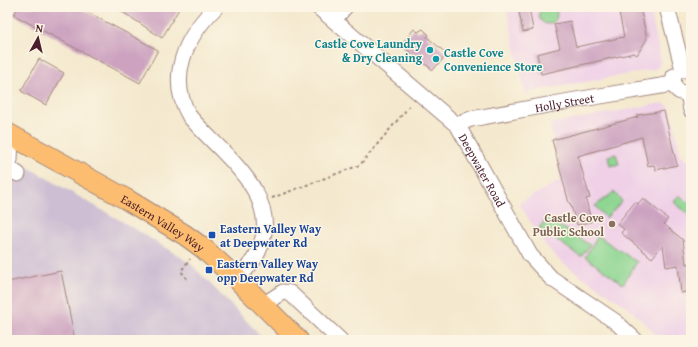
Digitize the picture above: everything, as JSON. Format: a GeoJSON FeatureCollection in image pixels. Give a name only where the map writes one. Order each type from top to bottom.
{"type":"FeatureCollection","features":[{"type":"Feature","properties":{"kind":"main road","name":"Eastern Valley Way"},"geometry":{"type":"LineString","coordinates":[[9,135],[165,222],[203,248],[237,279],[298,340]]}},
{"type":"Feature","properties":{"kind":"street"},"geometry":{"type":"LineString","coordinates":[[216,7],[205,18],[193,37],[184,56],[178,77],[184,108],[190,117],[238,168],[249,182],[259,199],[264,212],[265,227],[263,241],[258,254],[237,279]]}},
{"type":"Feature","properties":{"kind":"street","name":"Deepwater Road"},"geometry":{"type":"LineString","coordinates":[[318,7],[458,126],[530,254],[551,278],[616,322],[635,340]]}},
{"type":"Feature","properties":{"kind":"street"},"geometry":{"type":"LineString","coordinates":[[334,20],[345,7]]}},
{"type":"Feature","properties":{"kind":"street"},"geometry":{"type":"LineString","coordinates":[[667,7],[687,70],[676,73],[673,84],[677,91],[684,93],[690,92],[691,110]]}},
{"type":"Feature","properties":{"kind":"street","name":"Holly Street"},"geometry":{"type":"LineString","coordinates":[[458,126],[471,119],[673,84]]}},
{"type":"Feature","properties":{"kind":"street"},"geometry":{"type":"LineString","coordinates":[[9,135],[11,167]]}},
{"type":"Feature","properties":{"kind":"street"},"geometry":{"type":"LineString","coordinates":[[11,167],[34,148]]}},
{"type":"Feature","properties":{"kind":"street"},"geometry":{"type":"LineString","coordinates":[[263,305],[283,292],[290,293],[340,340]]}},
{"type":"Feature","properties":{"kind":"path"},"geometry":{"type":"LineString","coordinates":[[271,199],[360,165],[411,104]]}},
{"type":"Feature","properties":{"kind":"path"},"geometry":{"type":"LineString","coordinates":[[186,279],[181,271],[190,259]]}},
{"type":"Feature","properties":{"kind":"shaded area"},"geometry":{"type":"Polygon","coordinates":[[[506,7],[650,7],[661,60],[660,65],[656,69],[525,93],[506,7]]]}},
{"type":"Feature","properties":{"kind":"shaded area","name":"Castle Cove Public School"},"geometry":{"type":"Polygon","coordinates":[[[663,103],[669,106],[671,111],[681,155],[691,162],[691,340],[659,340],[648,326],[626,306],[561,262],[545,245],[519,203],[561,180],[550,124],[663,103]]]}},
{"type":"Feature","properties":{"kind":"shaded area"},"geometry":{"type":"Polygon","coordinates":[[[7,155],[140,232],[190,263],[265,340],[7,340],[7,155]]]}},
{"type":"Feature","properties":{"kind":"green space"},"geometry":{"type":"Polygon","coordinates":[[[548,6],[554,9],[557,15],[554,21],[548,24],[542,21],[539,15],[542,9],[548,6]]]}},
{"type":"Feature","properties":{"kind":"green space"},"geometry":{"type":"Polygon","coordinates":[[[616,154],[619,164],[610,166],[608,156],[616,154]]]}},
{"type":"Feature","properties":{"kind":"green space"},"geometry":{"type":"Polygon","coordinates":[[[614,192],[622,201],[606,218],[595,206],[614,192]]]}},
{"type":"Feature","properties":{"kind":"green space"},"geometry":{"type":"Polygon","coordinates":[[[679,195],[691,205],[691,211],[688,214],[674,202],[679,195]]]}},
{"type":"Feature","properties":{"kind":"green space"},"geometry":{"type":"Polygon","coordinates":[[[547,218],[590,245],[581,257],[539,228],[547,218]]]}},
{"type":"Feature","properties":{"kind":"green space"},"geometry":{"type":"Polygon","coordinates":[[[598,236],[637,262],[623,284],[585,257],[598,236]]]}},
{"type":"Feature","properties":{"kind":"building"},"geometry":{"type":"Polygon","coordinates":[[[18,7],[78,7],[158,50],[140,83],[14,15],[18,7]]]}},
{"type":"Feature","properties":{"kind":"building"},"geometry":{"type":"Polygon","coordinates":[[[115,7],[180,7],[162,38],[115,7]]]}},
{"type":"Feature","properties":{"kind":"building"},"geometry":{"type":"Polygon","coordinates":[[[518,7],[529,7],[533,30],[523,32],[518,7]]]}},
{"type":"Feature","properties":{"kind":"building"},"geometry":{"type":"Polygon","coordinates":[[[618,7],[640,7],[647,39],[637,55],[634,53],[541,74],[537,54],[560,48],[554,24],[570,21],[576,47],[624,37],[618,7]]]}},
{"type":"Feature","properties":{"kind":"building"},"geometry":{"type":"Polygon","coordinates":[[[414,29],[418,32],[423,29],[429,35],[427,37],[447,54],[433,70],[401,45],[414,29]]]}},
{"type":"Feature","properties":{"kind":"building"},"geometry":{"type":"Polygon","coordinates":[[[39,59],[64,73],[46,105],[21,91],[39,59]]]}},
{"type":"Feature","properties":{"kind":"building"},"geometry":{"type":"Polygon","coordinates":[[[664,111],[677,165],[656,170],[654,165],[648,166],[642,137],[578,156],[590,198],[586,199],[591,222],[577,225],[569,203],[552,140],[638,117],[637,115],[664,111]]]}},
{"type":"Feature","properties":{"kind":"building"},"geometry":{"type":"Polygon","coordinates":[[[643,198],[668,219],[664,224],[683,240],[686,264],[691,263],[691,291],[681,293],[678,265],[666,267],[663,245],[652,258],[621,233],[624,229],[617,224],[635,202],[638,204],[643,198]]]}},
{"type":"Feature","properties":{"kind":"building"},"geometry":{"type":"Polygon","coordinates":[[[61,271],[75,340],[11,340],[7,320],[7,282],[61,271]]]}},
{"type":"Feature","properties":{"kind":"place","name":"Castle Cove Laundry & Dry Cleaning"},"geometry":{"type":"Point","coordinates":[430,50]}},
{"type":"Feature","properties":{"kind":"place","name":"Castle Cove Convenience Store"},"geometry":{"type":"Point","coordinates":[436,59]}},
{"type":"Feature","properties":{"kind":"place","name":"Castle Cove Public School"},"geometry":{"type":"Point","coordinates":[612,224]}},
{"type":"Feature","properties":{"kind":"place","name":"Eastern Valley Way at Deepwater Rd"},"geometry":{"type":"Point","coordinates":[212,235]}},
{"type":"Feature","properties":{"kind":"place","name":"Eastern Valley Way opp Deepwater Rd"},"geometry":{"type":"Point","coordinates":[209,270]}}]}
